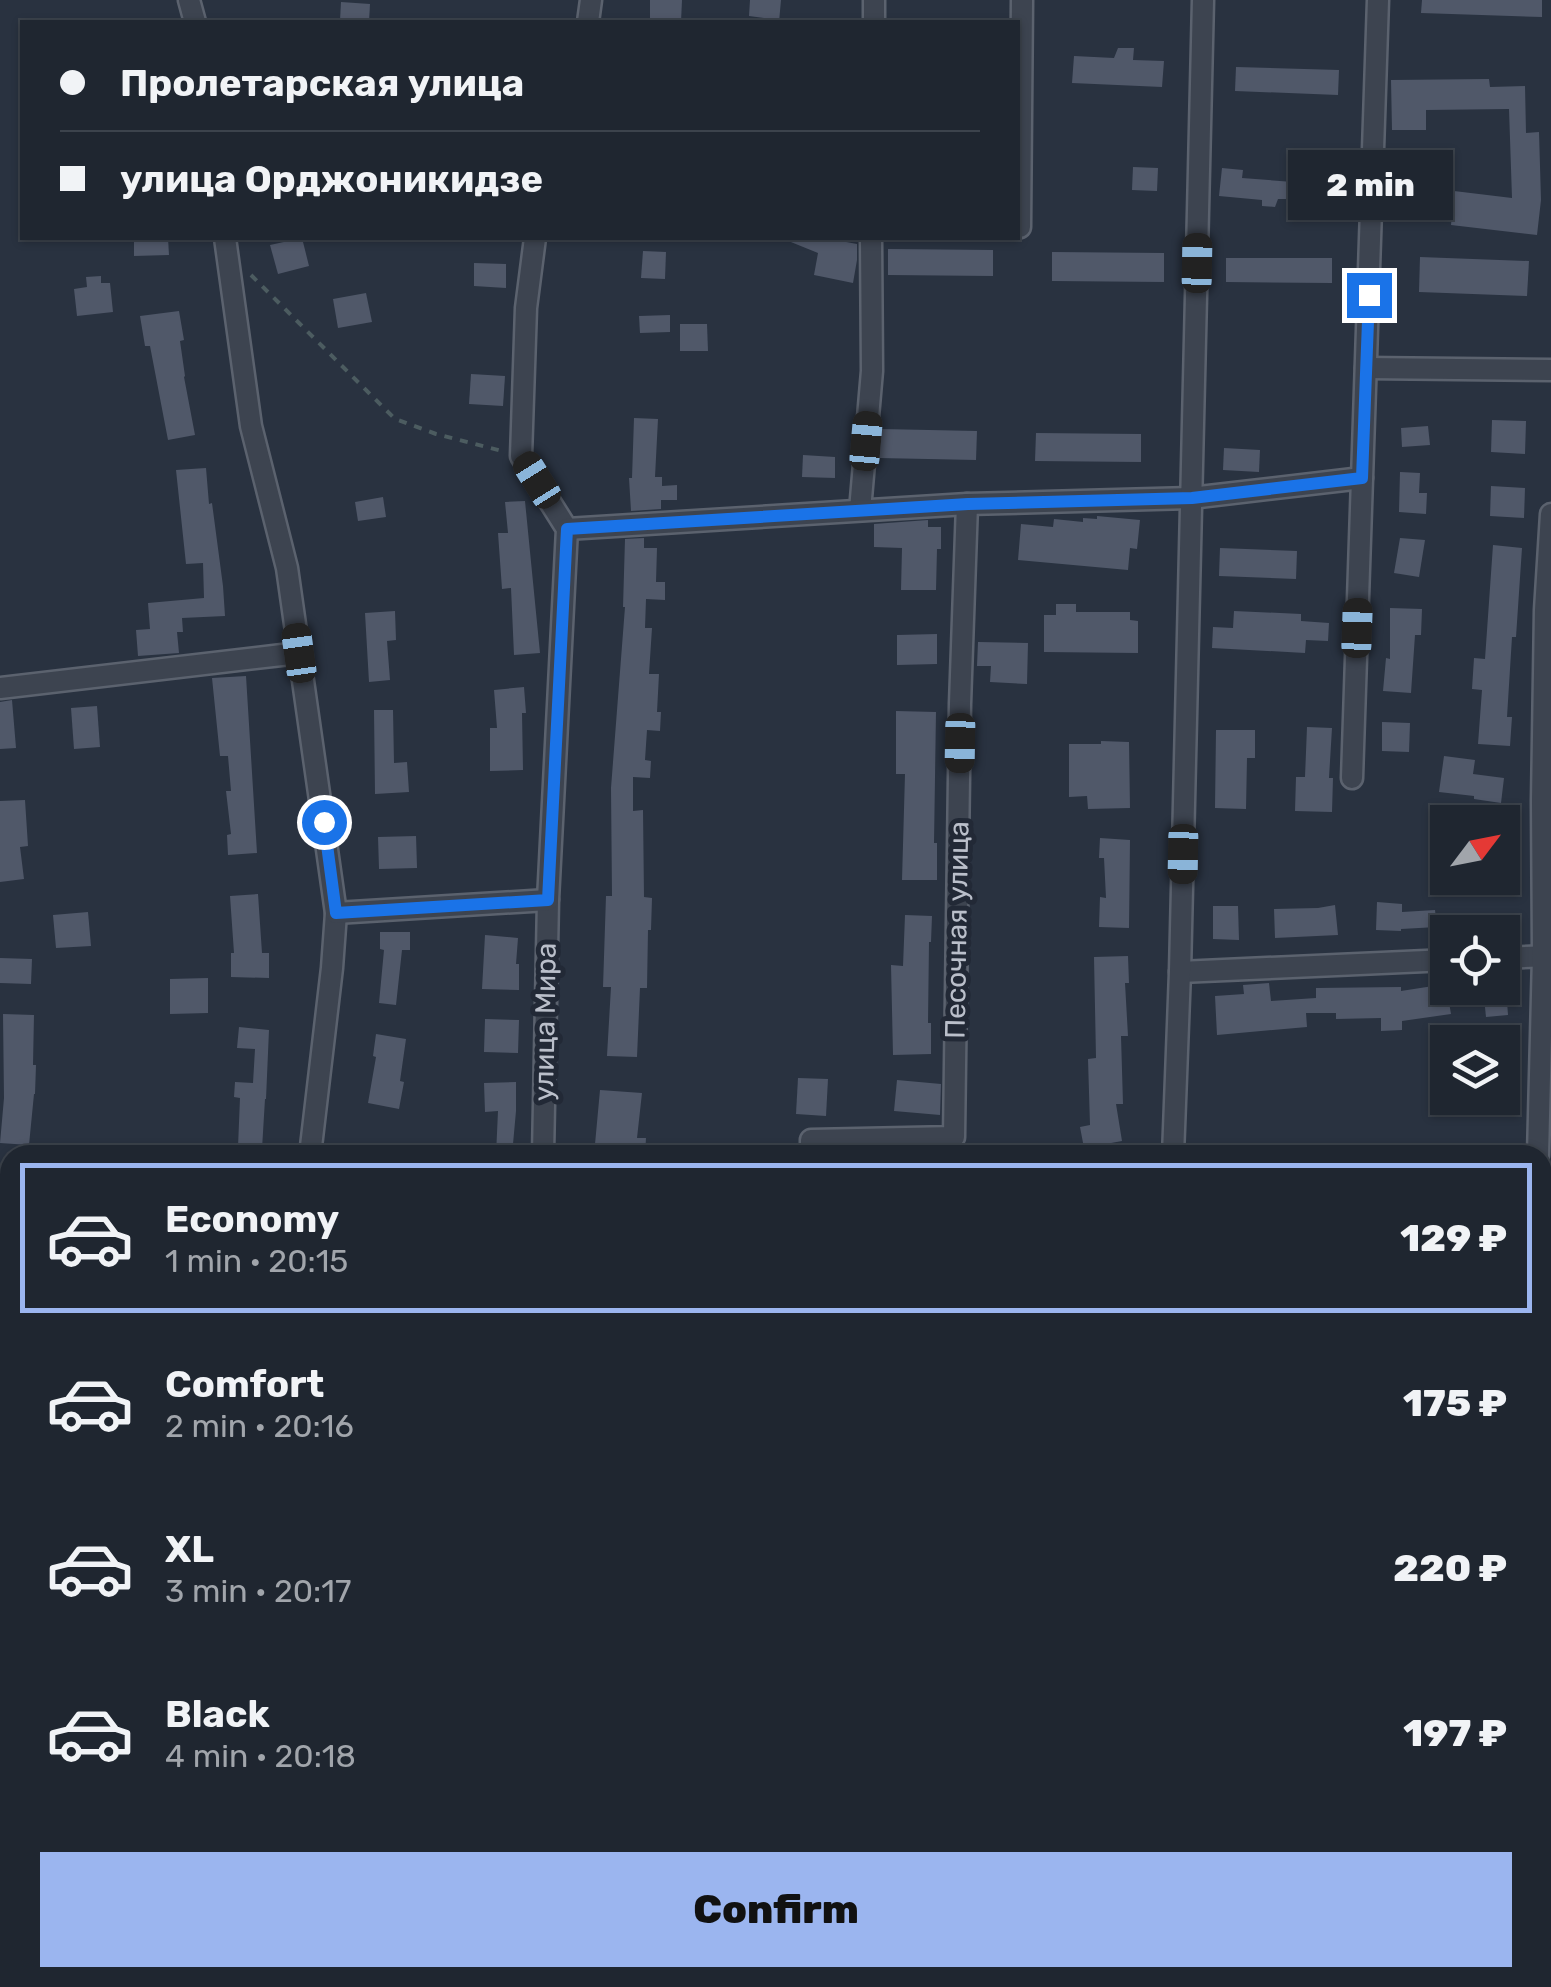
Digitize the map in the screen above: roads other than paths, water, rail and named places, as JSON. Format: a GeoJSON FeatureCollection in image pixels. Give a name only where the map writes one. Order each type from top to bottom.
{"type":"FeatureCollection","features":[{"type":"Feature","properties":{"kind":"street"},"geometry":{"type":"LineString","coordinates":[[1020,227],[1022,0]]}},
{"type":"Feature","properties":{"kind":"street"},"geometry":{"type":"LineString","coordinates":[[1173,1145],[1203,0]]}},
{"type":"Feature","properties":{"kind":"street"},"geometry":{"type":"LineString","coordinates":[[1352,778],[1378,0]]}},
{"type":"Feature","properties":{"kind":"street"},"geometry":{"type":"LineString","coordinates":[[535,240],[526,308],[521,456],[567,529],[968,504],[1192,498],[1362,478]]}},
{"type":"Feature","properties":{"kind":"street"},"geometry":{"type":"LineString","coordinates":[[860,510],[872,372],[871,240]]}},
{"type":"Feature","properties":{"kind":"street"},"geometry":{"type":"LineString","coordinates":[[226,245],[251,426],[287,568],[336,913],[311,1145]]}},
{"type":"Feature","properties":{"kind":"street"},"geometry":{"type":"LineString","coordinates":[[1366,368],[1551,370]]}},
{"type":"Feature","properties":{"kind":"street","name":"Песочная улица"},"geometry":{"type":"LineString","coordinates":[[811,1145],[811,1140],[954,1137],[960,704],[968,504]]}},
{"type":"Feature","properties":{"kind":"street"},"geometry":{"type":"LineString","coordinates":[[1538,1145],[1547,956],[1542,782],[1551,514]]}},
{"type":"Feature","properties":{"kind":"street","name":"улица Мира"},"geometry":{"type":"LineString","coordinates":[[542,1145],[548,900],[567,529]]}},
{"type":"Feature","properties":{"kind":"street"},"geometry":{"type":"LineString","coordinates":[[0,688],[299,653]]}},
{"type":"Feature","properties":{"kind":"street"},"geometry":{"type":"LineString","coordinates":[[336,913],[548,900]]}},
{"type":"Feature","properties":{"kind":"street"},"geometry":{"type":"LineString","coordinates":[[1520,957],[1547,956]]}},
{"type":"Feature","properties":{"kind":"street"},"geometry":{"type":"LineString","coordinates":[[1180,972],[1430,961]]}}]}
